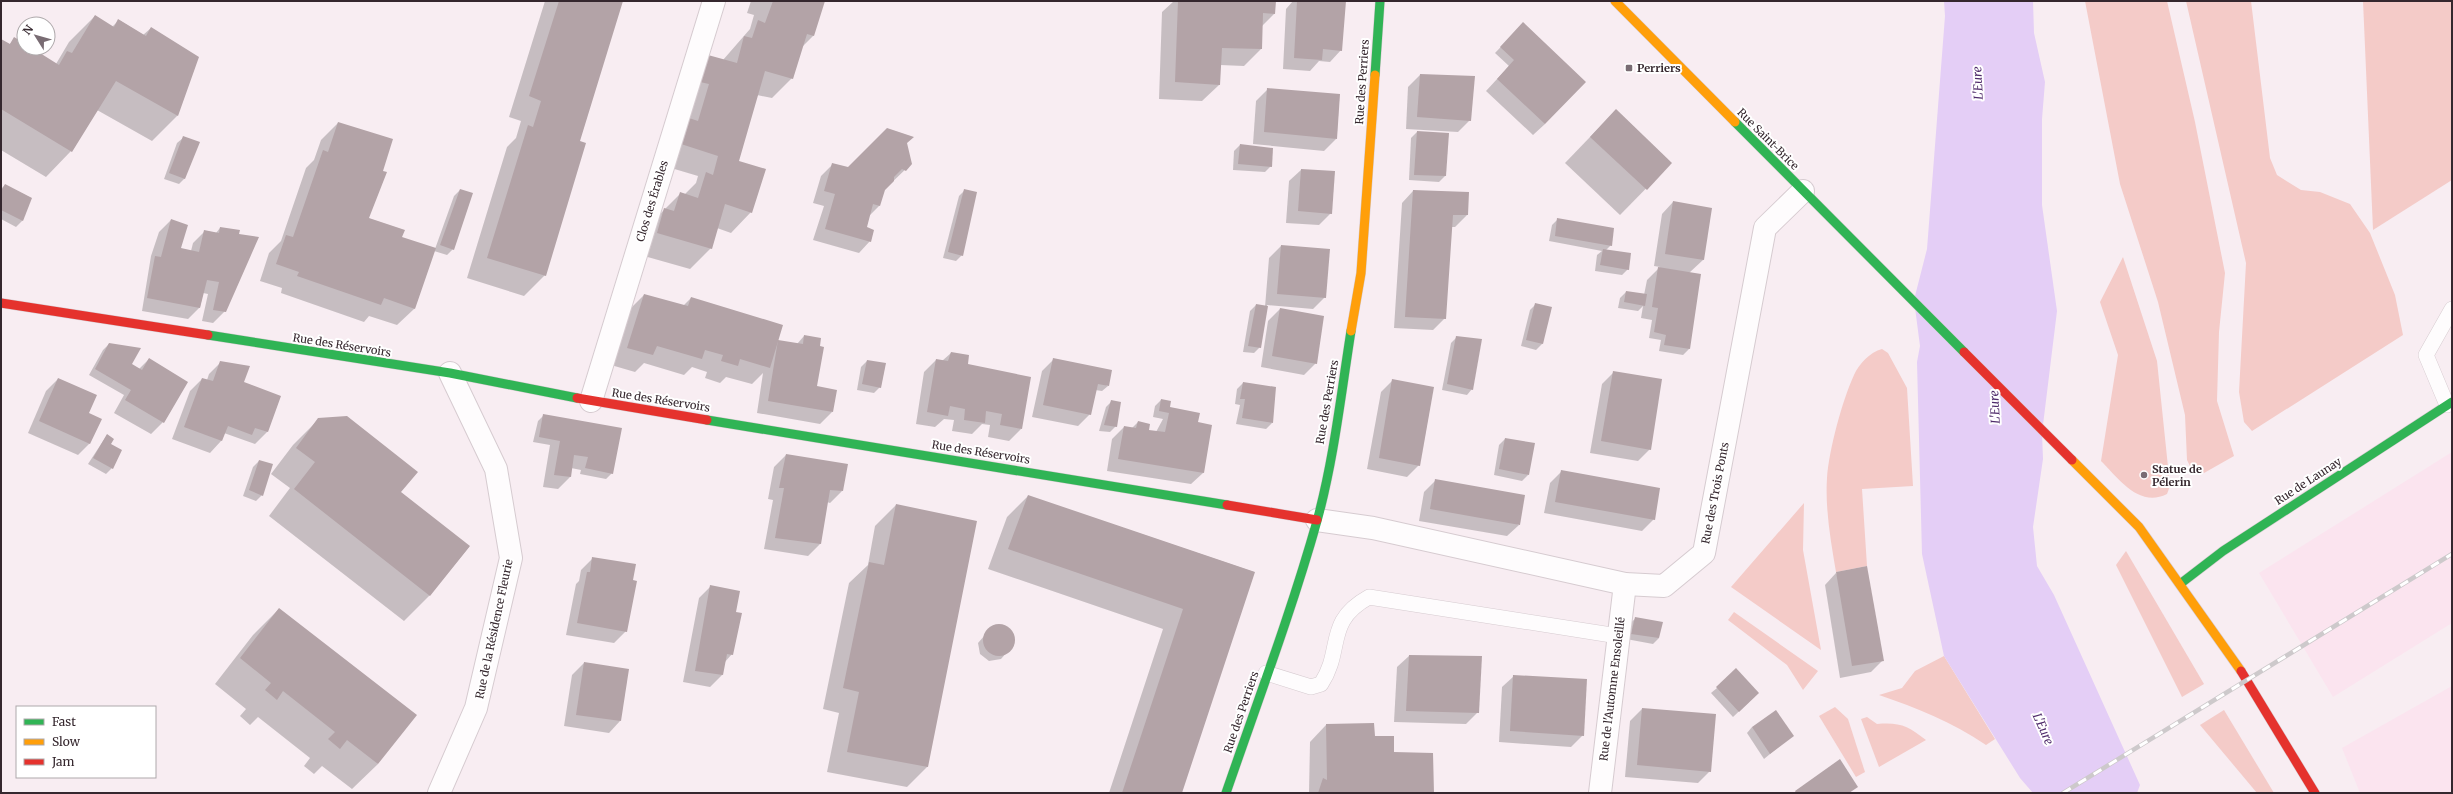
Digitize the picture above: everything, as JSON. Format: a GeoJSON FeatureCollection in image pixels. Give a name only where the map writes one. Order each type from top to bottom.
{"type":"FeatureCollection","features":[{"type":"Feature","properties":{"kind":"street","name":"Clos des Érables"},"geometry":{"type":"LineString","coordinates":[[591,401],[714,1]]}},
{"type":"Feature","properties":{"kind":"street","name":"Rue des Perriers"},"geometry":{"type":"LineString","coordinates":[[1226,793],[1318,520],[1327,475],[1361,273],[1380,1]]}},
{"type":"Feature","properties":{"kind":"street","name":"Rue Saint-Brice"},"geometry":{"type":"LineString","coordinates":[[1615,1],[2139,527],[2253,688],[2315,793]]}},
{"type":"Feature","properties":{"kind":"street","name":"Rue des Trois Ponts"},"geometry":{"type":"LineString","coordinates":[[1318,520],[1373,528],[1625,584],[1664,586],[1704,553],[1765,228],[1803,191]]}},
{"type":"Feature","properties":{"kind":"street","name":"Rue des Réservoirs"},"geometry":{"type":"LineString","coordinates":[[1,304],[450,374],[591,401],[1318,520]]}},
{"type":"Feature","properties":{"kind":"street","name":"Rue de la Résidence Fleurie"},"geometry":{"type":"LineString","coordinates":[[439,793],[476,708],[511,558],[496,469],[450,374]]}},
{"type":"Feature","properties":{"kind":"street","name":"Rue de Launay"},"geometry":{"type":"LineString","coordinates":[[2180,584],[2223,551],[2449,403]]}},
{"type":"Feature","properties":{"kind":"street","name":"Rue de l'Automne Ensoleillé"},"geometry":{"type":"LineString","coordinates":[[1600,793],[1625,584]]}},
{"type":"Feature","properties":{"kind":"lane"},"geometry":{"type":"LineString","coordinates":[[2449,403],[2426,355],[2452,309]]}},
{"type":"Feature","properties":{"kind":"lane"},"geometry":{"type":"LineString","coordinates":[[1266,673],[1312,687],[1321,684],[1326,676],[1342,620],[1354,605],[1369,597],[1618,636]]}},
{"type":"Feature","properties":{"kind":"shaded area"},"geometry":{"type":"Polygon","coordinates":[[[2085,1],[2167,1],[2195,122],[2225,273],[2219,332],[2217,401],[2234,456],[2204,473],[2192,470],[2187,460],[2185,415],[2158,302],[2120,184],[2085,1]]]}},
{"type":"Feature","properties":{"kind":"shaded area"},"geometry":{"type":"Polygon","coordinates":[[[2186,1],[2251,1],[2270,158],[2277,175],[2301,190],[2320,192],[2350,204],[2370,233],[2395,295],[2403,335],[2252,431],[2244,422],[2239,392],[2246,263],[2186,1]]]}},
{"type":"Feature","properties":{"kind":"shaded area"},"geometry":{"type":"Polygon","coordinates":[[[2363,1],[2452,1],[2452,180],[2373,230],[2363,1]]]}},
{"type":"Feature","properties":{"kind":"shaded area"},"geometry":{"type":"Polygon","coordinates":[[[2123,257],[2157,361],[2170,486],[2167,494],[2157,497],[2147,497],[2130,490],[2101,461],[2118,355],[2100,302],[2123,257]]]}},
{"type":"Feature","properties":{"kind":"shaded area"},"geometry":{"type":"Polygon","coordinates":[[[1882,349],[1888,353],[1907,388],[1913,486],[1862,489],[1867,566],[1836,572],[1827,502],[1827,478],[1830,454],[1841,412],[1854,375],[1865,359],[1882,349]]]}},
{"type":"Feature","properties":{"kind":"shaded area"},"geometry":{"type":"Polygon","coordinates":[[[2452,452],[2452,623],[2333,697],[2259,573],[2452,452]]]}},
{"type":"Feature","properties":{"kind":"shaded area"},"geometry":{"type":"Polygon","coordinates":[[[1804,503],[1803,550],[1821,650],[1731,587],[1804,503]]]}},
{"type":"Feature","properties":{"kind":"shaded area"},"geometry":{"type":"Polygon","coordinates":[[[2126,551],[2204,684],[2182,697],[2116,565],[2126,551]]]}},
{"type":"Feature","properties":{"kind":"shaded area"},"geometry":{"type":"Polygon","coordinates":[[[1734,612],[1818,671],[1803,690],[1787,665],[1728,620],[1734,612]]]}},
{"type":"Feature","properties":{"kind":"shaded area"},"geometry":{"type":"Polygon","coordinates":[[[1944,656],[1995,739],[1986,745],[1960,729],[1934,716],[1879,695],[1902,688],[1915,671],[1944,656]]]}},
{"type":"Feature","properties":{"kind":"shaded area"},"geometry":{"type":"Polygon","coordinates":[[[2452,686],[2452,793],[2360,793],[2342,748],[2452,686]]]}},
{"type":"Feature","properties":{"kind":"shaded area"},"geometry":{"type":"Polygon","coordinates":[[[1835,707],[1848,719],[1865,772],[1856,777],[1819,716],[1835,707]]]}},
{"type":"Feature","properties":{"kind":"shaded area"},"geometry":{"type":"Polygon","coordinates":[[[2224,710],[2274,793],[2257,793],[2200,725],[2224,710]]]}},
{"type":"Feature","properties":{"kind":"shaded area"},"geometry":{"type":"Polygon","coordinates":[[[1867,717],[1877,724],[1898,724],[1909,728],[1926,740],[1879,767],[1861,719],[1867,717]]]}},
{"type":"Feature","properties":{"kind":"water","name":"L'Eure"},"geometry":{"type":"Polygon","coordinates":[[[1944,1],[2033,1],[2034,33],[2045,82],[2042,119],[2042,205],[2057,311],[2042,433],[2043,459],[2033,527],[2037,566],[2054,595],[2140,785],[2137,793],[2033,793],[2020,778],[1944,656],[1922,554],[1917,362],[1920,346],[1914,300],[1927,249],[1945,16],[1944,1]]]}},
{"type":"Feature","properties":{"kind":"building"},"geometry":{"type":"Polygon","coordinates":[[[559,1],[623,1],[580,141],[586,143],[546,276],[487,258],[528,125],[533,127],[541,101],[529,96],[559,1]]]}},
{"type":"Feature","properties":{"kind":"building"},"geometry":{"type":"Polygon","coordinates":[[[773,1],[825,1],[814,36],[807,34],[793,79],[765,71],[739,161],[766,169],[752,213],[725,204],[712,249],[657,233],[664,208],[674,211],[680,192],[698,198],[706,172],[713,175],[718,156],[681,144],[689,118],[698,121],[709,84],[700,82],[708,55],[737,63],[744,36],[752,38],[758,20],[765,23],[773,1]]]}},
{"type":"Feature","properties":{"kind":"building"},"geometry":{"type":"Polygon","coordinates":[[[1178,1],[1276,1],[1275,14],[1263,13],[1262,49],[1222,48],[1220,85],[1175,82],[1178,1]]]}},
{"type":"Feature","properties":{"kind":"building"},"geometry":{"type":"Polygon","coordinates":[[[1297,1],[1346,1],[1342,51],[1323,49],[1322,60],[1294,58],[1297,1]]]}},
{"type":"Feature","properties":{"kind":"building"},"geometry":{"type":"Polygon","coordinates":[[[95,15],[114,27],[118,19],[146,36],[151,27],[199,57],[178,116],[116,81],[72,152],[1,109],[1,39],[10,44],[14,37],[16,38],[16,56],[45,56],[59,65],[67,51],[72,53],[95,15]]]}},
{"type":"Feature","properties":{"kind":"building"},"geometry":{"type":"Polygon","coordinates":[[[1523,22],[1586,82],[1545,124],[1497,79],[1514,60],[1500,47],[1523,22]]]}},
{"type":"Feature","properties":{"kind":"building"},"geometry":{"type":"Polygon","coordinates":[[[1420,74],[1475,76],[1471,121],[1417,117],[1420,74]]]}},
{"type":"Feature","properties":{"kind":"building"},"geometry":{"type":"Polygon","coordinates":[[[1267,88],[1340,94],[1337,139],[1264,132],[1267,88]]]}},
{"type":"Feature","properties":{"kind":"building"},"geometry":{"type":"Polygon","coordinates":[[[1616,109],[1672,163],[1647,190],[1590,137],[1616,109]]]}},
{"type":"Feature","properties":{"kind":"building"},"geometry":{"type":"Polygon","coordinates":[[[338,122],[393,139],[383,171],[387,172],[369,218],[405,230],[402,237],[436,248],[415,309],[384,298],[381,305],[297,276],[299,272],[276,264],[286,235],[293,237],[323,150],[328,152],[338,122]]]}},
{"type":"Feature","properties":{"kind":"building"},"geometry":{"type":"Polygon","coordinates":[[[887,128],[914,137],[907,143],[912,164],[906,171],[902,169],[894,177],[894,181],[885,190],[880,206],[873,204],[867,227],[874,230],[871,242],[825,229],[835,194],[824,191],[832,163],[848,167],[887,128]]]}},
{"type":"Feature","properties":{"kind":"building"},"geometry":{"type":"Polygon","coordinates":[[[1417,131],[1449,133],[1446,176],[1414,175],[1417,131]]]}},
{"type":"Feature","properties":{"kind":"building"},"geometry":{"type":"Polygon","coordinates":[[[183,136],[200,142],[185,179],[169,173],[183,136]]]}},
{"type":"Feature","properties":{"kind":"building"},"geometry":{"type":"Polygon","coordinates":[[[1240,144],[1273,148],[1272,167],[1238,164],[1240,144]]]}},
{"type":"Feature","properties":{"kind":"building"},"geometry":{"type":"Polygon","coordinates":[[[1301,169],[1335,171],[1332,214],[1298,211],[1301,169]]]}},
{"type":"Feature","properties":{"kind":"building"},"geometry":{"type":"Polygon","coordinates":[[[5,184],[32,198],[23,221],[1,210],[1,191],[5,184]]]}},
{"type":"Feature","properties":{"kind":"building"},"geometry":{"type":"Polygon","coordinates":[[[460,189],[473,193],[454,250],[440,245],[460,189]]]}},
{"type":"Feature","properties":{"kind":"building"},"geometry":{"type":"Polygon","coordinates":[[[964,189],[977,192],[963,256],[948,252],[964,189]]]}},
{"type":"Feature","properties":{"kind":"building"},"geometry":{"type":"Polygon","coordinates":[[[1413,190],[1469,192],[1468,215],[1453,215],[1446,319],[1405,317],[1413,190]]]}},
{"type":"Feature","properties":{"kind":"building"},"geometry":{"type":"Polygon","coordinates":[[[1673,201],[1712,208],[1704,260],[1665,254],[1673,201]]]}},
{"type":"Feature","properties":{"kind":"building"},"geometry":{"type":"Polygon","coordinates":[[[1557,218],[1614,228],[1612,246],[1555,236],[1557,218]]]}},
{"type":"Feature","properties":{"kind":"building"},"geometry":{"type":"Polygon","coordinates":[[[171,219],[188,225],[181,248],[199,252],[204,230],[219,233],[220,227],[240,230],[239,234],[259,237],[226,312],[213,310],[219,282],[207,280],[200,308],[147,298],[155,256],[161,257],[171,219]]]}},
{"type":"Feature","properties":{"kind":"building"},"geometry":{"type":"Polygon","coordinates":[[[1281,245],[1330,249],[1326,298],[1277,294],[1281,245]]]}},
{"type":"Feature","properties":{"kind":"building"},"geometry":{"type":"Polygon","coordinates":[[[1603,249],[1631,253],[1629,270],[1600,265],[1603,249]]]}},
{"type":"Feature","properties":{"kind":"building"},"geometry":{"type":"Polygon","coordinates":[[[1658,267],[1701,274],[1690,349],[1664,345],[1666,335],[1654,332],[1658,308],[1652,307],[1658,267]]]}},
{"type":"Feature","properties":{"kind":"building"},"geometry":{"type":"Polygon","coordinates":[[[1626,291],[1647,294],[1645,306],[1624,302],[1626,291]]]}},
{"type":"Feature","properties":{"kind":"building"},"geometry":{"type":"Polygon","coordinates":[[[644,294],[688,306],[691,297],[783,325],[770,368],[740,359],[738,366],[721,361],[723,355],[705,350],[702,359],[657,346],[653,355],[627,348],[644,294]]]}},
{"type":"Feature","properties":{"kind":"building"},"geometry":{"type":"Polygon","coordinates":[[[1535,303],[1552,307],[1543,344],[1526,340],[1535,303]]]}},
{"type":"Feature","properties":{"kind":"building"},"geometry":{"type":"Polygon","coordinates":[[[1256,304],[1268,306],[1261,348],[1248,346],[1256,304]]]}},
{"type":"Feature","properties":{"kind":"building"},"geometry":{"type":"Polygon","coordinates":[[[1280,308],[1324,316],[1317,364],[1272,356],[1280,308]]]}},
{"type":"Feature","properties":{"kind":"building"},"geometry":{"type":"Polygon","coordinates":[[[804,335],[821,338],[820,346],[824,347],[817,386],[837,390],[833,412],[768,401],[778,340],[803,344],[804,335]]]}},
{"type":"Feature","properties":{"kind":"building"},"geometry":{"type":"Polygon","coordinates":[[[1456,336],[1482,339],[1473,390],[1447,384],[1456,336]]]}},
{"type":"Feature","properties":{"kind":"building"},"geometry":{"type":"Polygon","coordinates":[[[109,343],[141,348],[132,364],[142,370],[149,358],[188,382],[164,423],[125,400],[131,390],[95,369],[109,343]]]}},
{"type":"Feature","properties":{"kind":"building"},"geometry":{"type":"Polygon","coordinates":[[[951,352],[969,355],[968,364],[1031,377],[1022,429],[1000,425],[1002,414],[986,411],[985,423],[964,420],[965,409],[950,406],[948,416],[927,412],[936,359],[948,361],[951,352]]]}},
{"type":"Feature","properties":{"kind":"building"},"geometry":{"type":"Polygon","coordinates":[[[1053,358],[1112,370],[1109,386],[1098,384],[1091,415],[1043,405],[1053,358]]]}},
{"type":"Feature","properties":{"kind":"building"},"geometry":{"type":"Polygon","coordinates":[[[867,360],[886,363],[881,388],[862,384],[867,360]]]}},
{"type":"Feature","properties":{"kind":"building"},"geometry":{"type":"Polygon","coordinates":[[[220,361],[250,366],[244,382],[281,396],[268,432],[255,428],[252,435],[228,426],[222,441],[184,427],[202,378],[213,381],[220,361]]]}},
{"type":"Feature","properties":{"kind":"building"},"geometry":{"type":"Polygon","coordinates":[[[1613,371],[1662,379],[1651,450],[1601,441],[1613,371]]]}},
{"type":"Feature","properties":{"kind":"building"},"geometry":{"type":"Polygon","coordinates":[[[58,378],[97,395],[89,413],[102,419],[90,444],[39,421],[58,378]]]}},
{"type":"Feature","properties":{"kind":"building"},"geometry":{"type":"Polygon","coordinates":[[[1392,379],[1434,387],[1420,466],[1379,458],[1392,379]]]}},
{"type":"Feature","properties":{"kind":"building"},"geometry":{"type":"Polygon","coordinates":[[[1243,382],[1276,387],[1273,423],[1242,418],[1245,399],[1240,399],[1243,382]]]}},
{"type":"Feature","properties":{"kind":"building"},"geometry":{"type":"Polygon","coordinates":[[[1161,399],[1171,401],[1170,407],[1200,413],[1198,422],[1212,425],[1204,473],[1118,459],[1124,426],[1136,428],[1138,421],[1150,424],[1149,430],[1165,432],[1169,413],[1159,411],[1161,399]]]}},
{"type":"Feature","properties":{"kind":"building"},"geometry":{"type":"Polygon","coordinates":[[[1111,400],[1121,402],[1117,427],[1104,425],[1111,400]]]}},
{"type":"Feature","properties":{"kind":"building"},"geometry":{"type":"Polygon","coordinates":[[[543,414],[622,428],[613,474],[585,468],[588,457],[574,455],[571,477],[554,475],[560,441],[539,437],[543,414]]]}},
{"type":"Feature","properties":{"kind":"building"},"geometry":{"type":"Polygon","coordinates":[[[347,416],[418,472],[401,492],[470,546],[430,596],[294,489],[315,462],[296,448],[318,418],[347,416]]]}},
{"type":"Feature","properties":{"kind":"building"},"geometry":{"type":"Polygon","coordinates":[[[107,434],[114,439],[111,444],[122,450],[113,469],[93,458],[107,434]]]}},
{"type":"Feature","properties":{"kind":"building"},"geometry":{"type":"Polygon","coordinates":[[[1505,438],[1535,443],[1529,475],[1499,469],[1505,438]]]}},
{"type":"Feature","properties":{"kind":"building"},"geometry":{"type":"Polygon","coordinates":[[[786,454],[848,464],[843,491],[830,490],[821,544],[775,538],[784,488],[779,488],[786,454]]]}},
{"type":"Feature","properties":{"kind":"building"},"geometry":{"type":"Polygon","coordinates":[[[259,460],[273,464],[263,496],[249,490],[259,460]]]}},
{"type":"Feature","properties":{"kind":"building"},"geometry":{"type":"Polygon","coordinates":[[[1561,470],[1660,488],[1655,520],[1555,502],[1561,470]]]}},
{"type":"Feature","properties":{"kind":"building"},"geometry":{"type":"Polygon","coordinates":[[[1435,479],[1525,495],[1520,525],[1430,509],[1435,479]]]}},
{"type":"Feature","properties":{"kind":"building"},"geometry":{"type":"Polygon","coordinates":[[[1028,495],[1255,572],[1182,793],[1122,793],[1183,609],[1008,549],[1028,495]]]}},
{"type":"Feature","properties":{"kind":"building"},"geometry":{"type":"Polygon","coordinates":[[[896,504],[977,521],[928,767],[847,752],[859,692],[843,688],[869,562],[884,565],[896,504]]]}},
{"type":"Feature","properties":{"kind":"building"},"geometry":{"type":"Polygon","coordinates":[[[592,557],[636,564],[633,580],[637,581],[627,632],[577,623],[587,572],[590,572],[592,557]]]}},
{"type":"Feature","properties":{"kind":"building"},"geometry":{"type":"Polygon","coordinates":[[[1867,566],[1884,661],[1852,666],[1836,572],[1867,566]]]}},
{"type":"Feature","properties":{"kind":"building"},"geometry":{"type":"Polygon","coordinates":[[[710,585],[740,591],[736,612],[742,613],[733,655],[727,654],[723,675],[695,671],[710,585]]]}},
{"type":"Feature","properties":{"kind":"building"},"geometry":{"type":"Polygon","coordinates":[[[279,608],[417,715],[378,764],[347,740],[340,749],[328,739],[335,732],[283,691],[277,700],[265,690],[271,683],[240,658],[279,608]]]}},
{"type":"Feature","properties":{"kind":"building"},"geometry":{"type":"Polygon","coordinates":[[[1635,617],[1663,622],[1659,638],[1631,634],[1635,617]]]}},
{"type":"Feature","properties":{"kind":"building"},"geometry":{"type":"Polygon","coordinates":[[[996,624],[1002,624],[1012,631],[1015,640],[1014,646],[1008,653],[1002,656],[996,656],[986,649],[983,643],[983,637],[990,627],[996,624]]]}},
{"type":"Feature","properties":{"kind":"building"},"geometry":{"type":"Polygon","coordinates":[[[1409,655],[1482,656],[1479,713],[1406,711],[1409,655]]]}},
{"type":"Feature","properties":{"kind":"building"},"geometry":{"type":"Polygon","coordinates":[[[584,662],[629,669],[621,721],[576,715],[584,662]]]}},
{"type":"Feature","properties":{"kind":"building"},"geometry":{"type":"Polygon","coordinates":[[[1736,668],[1759,693],[1739,712],[1716,687],[1736,668]]]}},
{"type":"Feature","properties":{"kind":"building"},"geometry":{"type":"Polygon","coordinates":[[[1513,675],[1587,679],[1584,736],[1510,731],[1513,675]]]}},
{"type":"Feature","properties":{"kind":"building"},"geometry":{"type":"Polygon","coordinates":[[[1642,708],[1716,714],[1711,772],[1637,765],[1642,708]]]}},
{"type":"Feature","properties":{"kind":"building"},"geometry":{"type":"Polygon","coordinates":[[[1776,710],[1794,736],[1770,754],[1752,727],[1776,710]]]}},
{"type":"Feature","properties":{"kind":"building"},"geometry":{"type":"Polygon","coordinates":[[[1374,723],[1375,736],[1394,736],[1394,752],[1433,753],[1434,793],[1318,793],[1323,778],[1327,780],[1326,724],[1374,723]]]}},
{"type":"Feature","properties":{"kind":"building"},"geometry":{"type":"Polygon","coordinates":[[[1840,759],[1858,787],[1849,793],[1796,793],[1795,791],[1840,759]]]}},
{"type":"Feature","properties":{"kind":"railway"},"geometry":{"type":"LineString","coordinates":[[2063,793],[2452,554]]}},
{"type":"Feature","properties":{"kind":"traffic: fast"},"geometry":{"type":"LineString","coordinates":[[1375,75],[1380,1]]}},
{"type":"Feature","properties":{"kind":"traffic: fast"},"geometry":{"type":"LineString","coordinates":[[1735,122],[1964,352]]}},
{"type":"Feature","properties":{"kind":"traffic: fast"},"geometry":{"type":"LineString","coordinates":[[1226,793],[1285,624],[1317,521],[1333,450],[1351,331]]}},
{"type":"Feature","properties":{"kind":"traffic: fast"},"geometry":{"type":"LineString","coordinates":[[208,335],[450,373],[577,398]]}},
{"type":"Feature","properties":{"kind":"traffic: fast"},"geometry":{"type":"LineString","coordinates":[[2180,584],[2223,551],[2452,402]]}},
{"type":"Feature","properties":{"kind":"traffic: fast"},"geometry":{"type":"LineString","coordinates":[[707,420],[1227,505]]}},
{"type":"Feature","properties":{"kind":"traffic: slow"},"geometry":{"type":"LineString","coordinates":[[1615,1],[1735,122]]}},
{"type":"Feature","properties":{"kind":"traffic: slow"},"geometry":{"type":"LineString","coordinates":[[1351,331],[1361,273],[1375,75]]}},
{"type":"Feature","properties":{"kind":"traffic: slow"},"geometry":{"type":"LineString","coordinates":[[2072,460],[2139,527],[2241,671]]}},
{"type":"Feature","properties":{"kind":"traffic: jam"},"geometry":{"type":"LineString","coordinates":[[1,303],[208,335]]}},
{"type":"Feature","properties":{"kind":"traffic: jam"},"geometry":{"type":"LineString","coordinates":[[1964,352],[2072,460]]}},
{"type":"Feature","properties":{"kind":"traffic: jam"},"geometry":{"type":"LineString","coordinates":[[577,398],[707,420]]}},
{"type":"Feature","properties":{"kind":"traffic: jam"},"geometry":{"type":"LineString","coordinates":[[1227,505],[1317,520]]}},
{"type":"Feature","properties":{"kind":"traffic: jam"},"geometry":{"type":"LineString","coordinates":[[2241,671],[2315,793]]}},
{"type":"Feature","properties":{"kind":"place","name":"Perriers"},"geometry":{"type":"Point","coordinates":[1629,68]}},
{"type":"Feature","properties":{"kind":"place","name":"Statue de Pélerin"},"geometry":{"type":"Point","coordinates":[2144,475]}}]}
